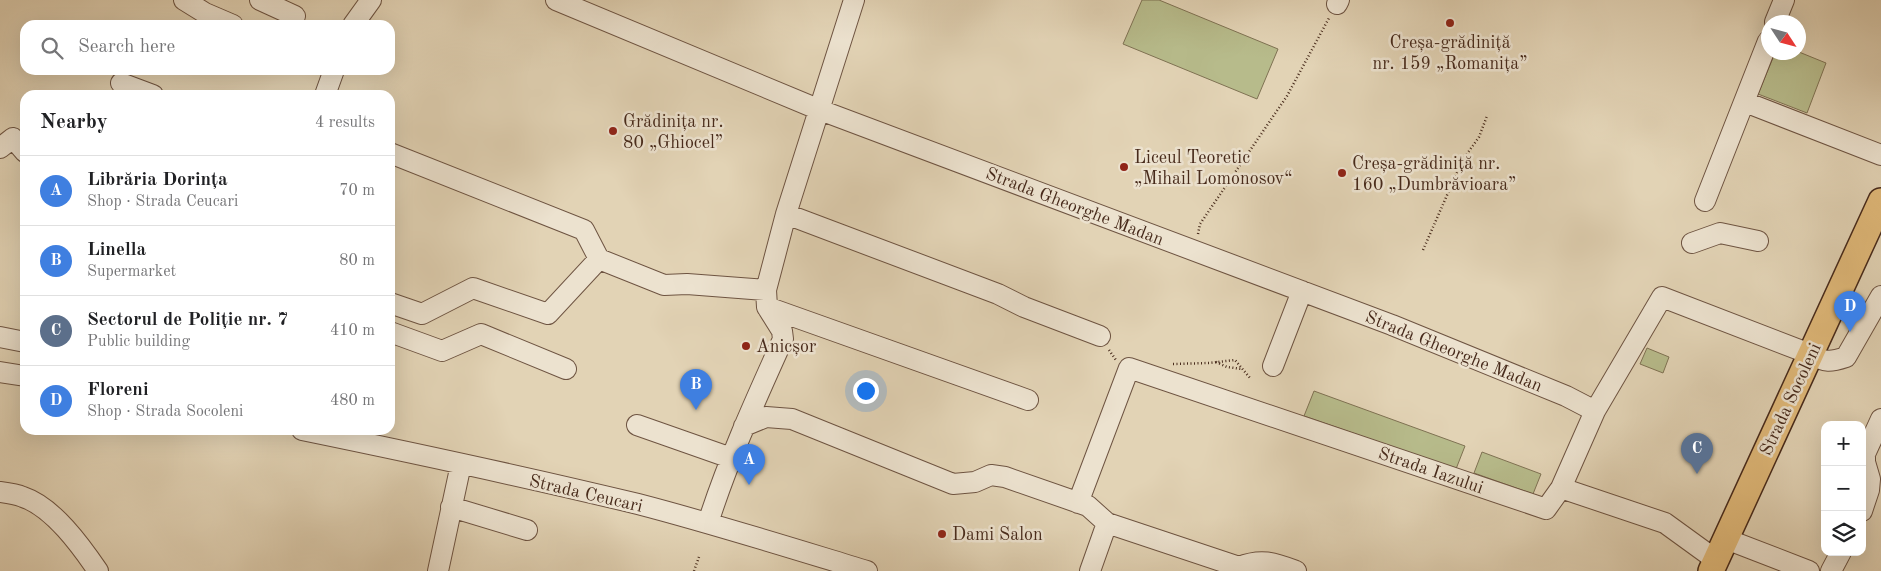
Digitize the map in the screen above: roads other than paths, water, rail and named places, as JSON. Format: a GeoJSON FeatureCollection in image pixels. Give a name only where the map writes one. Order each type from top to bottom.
{"type":"FeatureCollection","features":[{"type":"Feature","properties":{"kind":"main road","name":"Strada Socoleni"},"geometry":{"type":"LineString","coordinates":[[1718,557],[1810,354],[1879,209]]}},
{"type":"Feature","properties":{"kind":"street"},"geometry":{"type":"LineString","coordinates":[[184,0],[205,13],[221,20]]}},
{"type":"Feature","properties":{"kind":"street"},"geometry":{"type":"LineString","coordinates":[[260,0],[295,16]]}},
{"type":"Feature","properties":{"kind":"street"},"geometry":{"type":"LineString","coordinates":[[356,20],[371,0]]}},
{"type":"Feature","properties":{"kind":"street","name":"Strada Gheorghe Madan"},"geometry":{"type":"LineString","coordinates":[[556,0],[820,110],[1392,325],[1566,396],[1596,411]]}},
{"type":"Feature","properties":{"kind":"street"},"geometry":{"type":"LineString","coordinates":[[708,523],[731,458],[783,338],[782,331],[766,298],[786,214],[854,0]]}},
{"type":"Feature","properties":{"kind":"street"},"geometry":{"type":"LineString","coordinates":[[1779,15],[1784,0]]}},
{"type":"Feature","properties":{"kind":"street"},"geometry":{"type":"LineString","coordinates":[[1705,201],[1761,60]]}},
{"type":"Feature","properties":{"kind":"street"},"geometry":{"type":"LineString","coordinates":[[327,90],[332,75]]}},
{"type":"Feature","properties":{"kind":"street"},"geometry":{"type":"LineString","coordinates":[[121,83],[139,90]]}},
{"type":"Feature","properties":{"kind":"street"},"geometry":{"type":"LineString","coordinates":[[1745,102],[1881,155]]}},
{"type":"Feature","properties":{"kind":"street"},"geometry":{"type":"LineString","coordinates":[[0,148],[13,138],[20,146]]}},
{"type":"Feature","properties":{"kind":"street"},"geometry":{"type":"LineString","coordinates":[[395,155],[584,230],[599,259],[664,285],[686,284],[766,298],[1028,400]]}},
{"type":"Feature","properties":{"kind":"street"},"geometry":{"type":"LineString","coordinates":[[786,214],[998,294],[1024,307],[1100,336]]}},
{"type":"Feature","properties":{"kind":"street"},"geometry":{"type":"LineString","coordinates":[[1692,243],[1720,233],[1758,241]]}},
{"type":"Feature","properties":{"kind":"street"},"geometry":{"type":"LineString","coordinates":[[395,305],[422,314],[473,288],[548,314],[599,259]]}},
{"type":"Feature","properties":{"kind":"street"},"geometry":{"type":"LineString","coordinates":[[1273,366],[1302,291]]}},
{"type":"Feature","properties":{"kind":"street"},"geometry":{"type":"LineString","coordinates":[[1809,571],[1718,557],[1665,523],[1561,488],[1596,411],[1662,297],[1810,354],[1822,361],[1836,361],[1846,357],[1881,296]]}},
{"type":"Feature","properties":{"kind":"street"},"geometry":{"type":"LineString","coordinates":[[395,334],[442,351],[481,334],[566,369]]}},
{"type":"Feature","properties":{"kind":"street"},"geometry":{"type":"LineString","coordinates":[[0,336],[20,341]]}},
{"type":"Feature","properties":{"kind":"street","name":"Strada Iazului"},"geometry":{"type":"LineString","coordinates":[[1078,503],[1129,368],[1546,509],[1561,488]]}},
{"type":"Feature","properties":{"kind":"street"},"geometry":{"type":"LineString","coordinates":[[0,372],[20,375]]}},
{"type":"Feature","properties":{"kind":"street"},"geometry":{"type":"LineString","coordinates":[[744,426],[766,417],[792,418],[953,484],[969,483],[991,475],[998,475],[1088,506],[1107,523],[1239,567],[1262,561],[1275,563],[1296,571]]}},
{"type":"Feature","properties":{"kind":"street"},"geometry":{"type":"LineString","coordinates":[[1866,499],[1870,479],[1865,462],[1865,454],[1881,419]]}},
{"type":"Feature","properties":{"kind":"street"},"geometry":{"type":"LineString","coordinates":[[637,425],[731,458]]}},
{"type":"Feature","properties":{"kind":"street","name":"Strada Ceucari"},"geometry":{"type":"LineString","coordinates":[[325,435],[638,504],[867,571]]}},
{"type":"Feature","properties":{"kind":"street"},"geometry":{"type":"LineString","coordinates":[[438,571],[461,464]]}},
{"type":"Feature","properties":{"kind":"street"},"geometry":{"type":"LineString","coordinates":[[0,492],[22,496],[43,508],[78,543],[98,571]]}},
{"type":"Feature","properties":{"kind":"street"},"geometry":{"type":"LineString","coordinates":[[451,507],[527,530]]}},
{"type":"Feature","properties":{"kind":"street"},"geometry":{"type":"LineString","coordinates":[[1090,571],[1107,523]]}},
{"type":"Feature","properties":{"kind":"street"},"geometry":{"type":"LineString","coordinates":[[1831,571],[1839,556]]}},
{"type":"Feature","properties":{"kind":"place","name":"Creșa-grădiniță nr. 159 „Romanița”"},"geometry":{"type":"Point","coordinates":[1450,23]}},
{"type":"Feature","properties":{"kind":"place","name":"Grădinița nr. 80 „Ghiocel”"},"geometry":{"type":"Point","coordinates":[613,131]}},
{"type":"Feature","properties":{"kind":"place","name":"Liceul Teoretic „Mihail Lomonosov“"},"geometry":{"type":"Point","coordinates":[1124,167]}},
{"type":"Feature","properties":{"kind":"place","name":"Creșa-grădiniță nr. 160 „Dumbrăvioara”"},"geometry":{"type":"Point","coordinates":[1342,173]}},
{"type":"Feature","properties":{"kind":"place","name":"Floreni"},"geometry":{"type":"Point","coordinates":[1850,332]}},
{"type":"Feature","properties":{"kind":"place","name":"Anicșor"},"geometry":{"type":"Point","coordinates":[746,346]}},
{"type":"Feature","properties":{"kind":"place","name":"Linella"},"geometry":{"type":"Point","coordinates":[696,410]}},
{"type":"Feature","properties":{"kind":"place","name":"Sectorul de Poliție nr. 7"},"geometry":{"type":"Point","coordinates":[1697,474]}},
{"type":"Feature","properties":{"kind":"place","name":"Librăria Dorința"},"geometry":{"type":"Point","coordinates":[749,485]}},
{"type":"Feature","properties":{"kind":"place","name":"Dami Salon"},"geometry":{"type":"Point","coordinates":[942,534]}}]}
